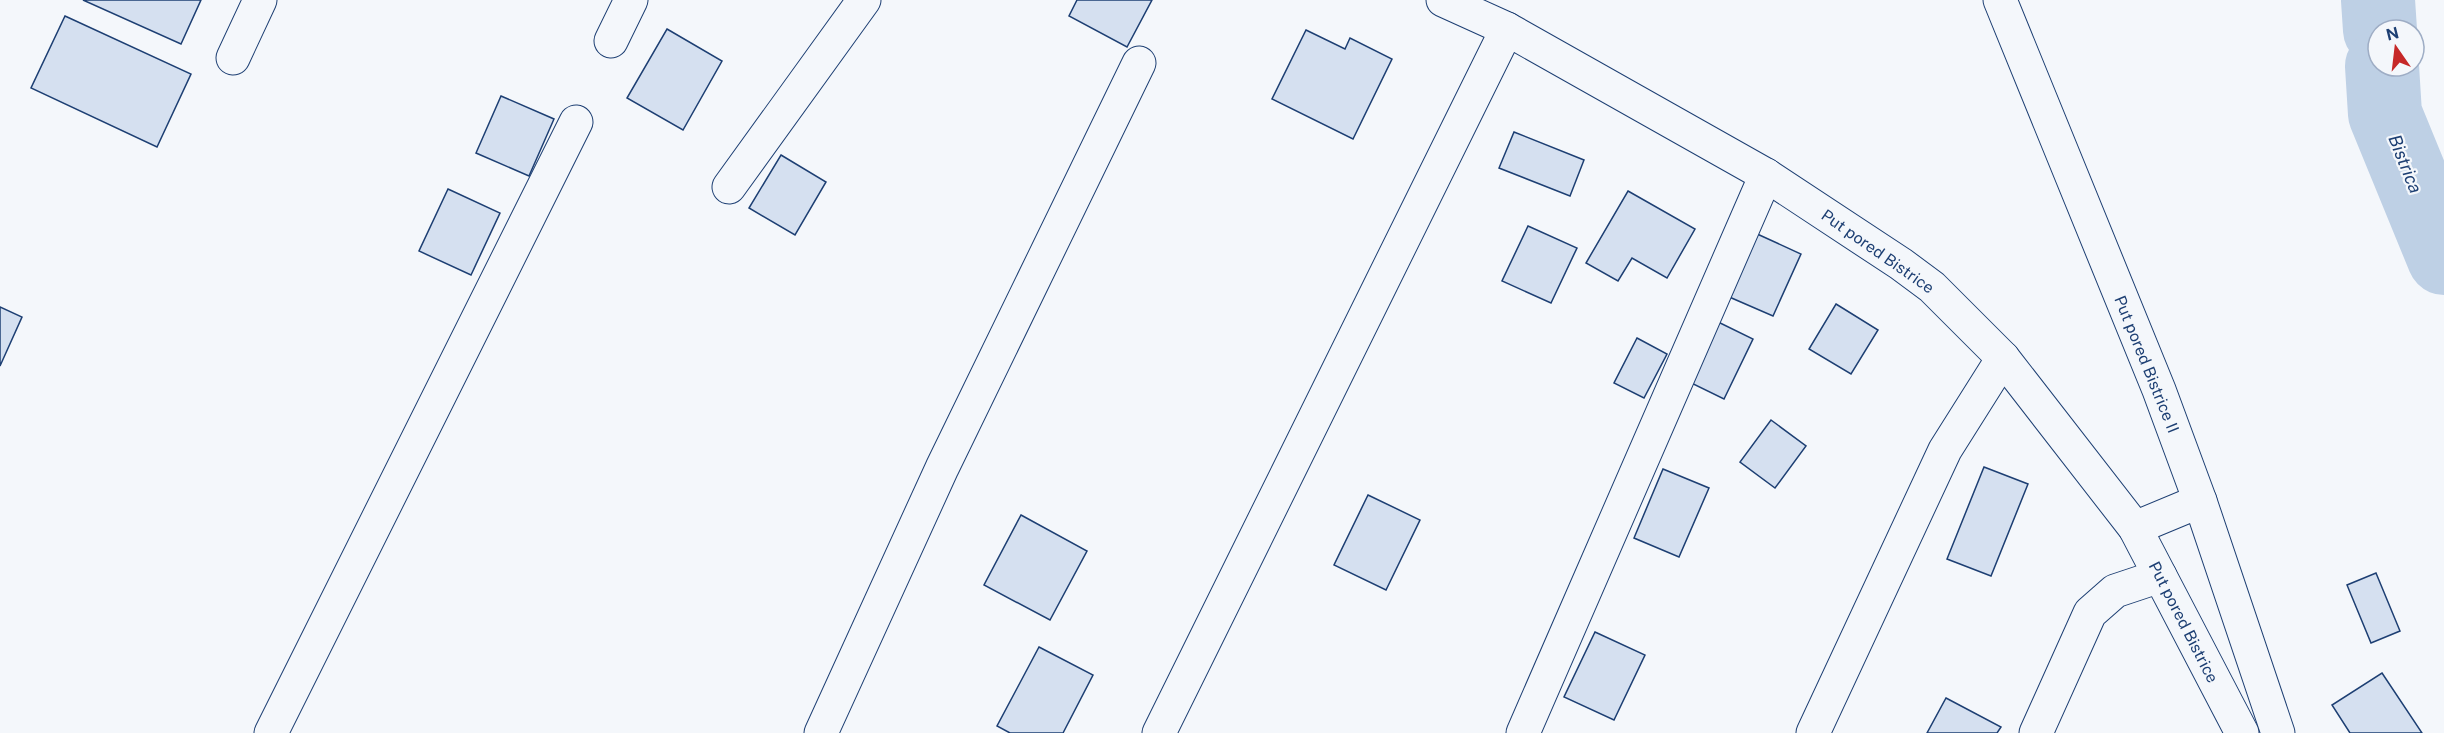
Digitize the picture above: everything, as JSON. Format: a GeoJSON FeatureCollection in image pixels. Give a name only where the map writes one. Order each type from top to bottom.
{"type":"FeatureCollection","features":[{"type":"Feature","properties":{"kind":"street"},"geometry":{"type":"LineString","coordinates":[[233,58],[260,0]]}},
{"type":"Feature","properties":{"kind":"street"},"geometry":{"type":"LineString","coordinates":[[611,41],[631,0]]}},
{"type":"Feature","properties":{"kind":"street"},"geometry":{"type":"LineString","coordinates":[[729,187],[864,0]]}},
{"type":"Feature","properties":{"kind":"street","name":"Put pored Bistrice"},"geometry":{"type":"LineString","coordinates":[[1443,0],[1507,29],[1766,175],[1932,287],[2003,358],[2135,528],[2242,733]]}},
{"type":"Feature","properties":{"kind":"street","name":"Put pored Bistrice II"},"geometry":{"type":"LineString","coordinates":[[2000,0],[2159,390],[2200,501],[2278,733]]}},
{"type":"Feature","properties":{"kind":"street"},"geometry":{"type":"LineString","coordinates":[[1159,733],[1507,29]]}},
{"type":"Feature","properties":{"kind":"street"},"geometry":{"type":"LineString","coordinates":[[821,733],[942,468],[1139,63]]}},
{"type":"Feature","properties":{"kind":"street"},"geometry":{"type":"LineString","coordinates":[[271,733],[576,122]]}},
{"type":"Feature","properties":{"kind":"street"},"geometry":{"type":"LineString","coordinates":[[1523,733],[1766,175]]}},
{"type":"Feature","properties":{"kind":"street"},"geometry":{"type":"LineString","coordinates":[[1813,733],[1945,450],[2003,358]]}},
{"type":"Feature","properties":{"kind":"street"},"geometry":{"type":"LineString","coordinates":[[2135,528],[2200,501]]}},
{"type":"Feature","properties":{"kind":"street"},"geometry":{"type":"LineString","coordinates":[[2036,733],[2090,613],[2115,591],[2160,576]]}},
{"type":"Feature","properties":{"kind":"building"},"geometry":{"type":"Polygon","coordinates":[[[83,0],[201,0],[181,44],[83,0]]]}},
{"type":"Feature","properties":{"kind":"building"},"geometry":{"type":"Polygon","coordinates":[[[1077,0],[1152,0],[1127,47],[1069,16],[1077,0]]]}},
{"type":"Feature","properties":{"kind":"building"},"geometry":{"type":"Polygon","coordinates":[[[65,16],[191,74],[157,147],[31,88],[65,16]]]}},
{"type":"Feature","properties":{"kind":"building"},"geometry":{"type":"Polygon","coordinates":[[[667,29],[722,61],[683,130],[627,98],[667,29]]]}},
{"type":"Feature","properties":{"kind":"building"},"geometry":{"type":"Polygon","coordinates":[[[1306,30],[1345,49],[1350,38],[1392,59],[1353,139],[1272,99],[1306,30]]]}},
{"type":"Feature","properties":{"kind":"building"},"geometry":{"type":"Polygon","coordinates":[[[501,96],[554,119],[529,176],[476,153],[501,96]]]}},
{"type":"Feature","properties":{"kind":"building"},"geometry":{"type":"Polygon","coordinates":[[[1514,132],[1584,160],[1570,196],[1499,168],[1514,132]]]}},
{"type":"Feature","properties":{"kind":"building"},"geometry":{"type":"Polygon","coordinates":[[[781,155],[826,182],[795,235],[749,208],[781,155]]]}},
{"type":"Feature","properties":{"kind":"building"},"geometry":{"type":"Polygon","coordinates":[[[448,189],[500,213],[471,275],[419,251],[448,189]]]}},
{"type":"Feature","properties":{"kind":"building"},"geometry":{"type":"Polygon","coordinates":[[[1628,191],[1695,229],[1667,278],[1632,258],[1618,281],[1586,263],[1628,191]]]}},
{"type":"Feature","properties":{"kind":"building"},"geometry":{"type":"Polygon","coordinates":[[[1528,226],[1577,248],[1551,303],[1502,281],[1528,226]]]}},
{"type":"Feature","properties":{"kind":"building"},"geometry":{"type":"Polygon","coordinates":[[[1755,233],[1801,254],[1773,316],[1727,296],[1755,233]]]}},
{"type":"Feature","properties":{"kind":"building"},"geometry":{"type":"Polygon","coordinates":[[[1836,304],[1878,330],[1851,374],[1809,349],[1836,304]]]}},
{"type":"Feature","properties":{"kind":"building"},"geometry":{"type":"Polygon","coordinates":[[[0,307],[22,317],[0,366],[0,307]]]}},
{"type":"Feature","properties":{"kind":"building"},"geometry":{"type":"Polygon","coordinates":[[[1712,319],[1753,339],[1724,399],[1683,379],[1712,319]]]}},
{"type":"Feature","properties":{"kind":"building"},"geometry":{"type":"Polygon","coordinates":[[[1637,338],[1667,354],[1644,398],[1614,383],[1637,338]]]}},
{"type":"Feature","properties":{"kind":"building"},"geometry":{"type":"Polygon","coordinates":[[[1771,420],[1806,446],[1775,488],[1740,462],[1771,420]]]}},
{"type":"Feature","properties":{"kind":"building"},"geometry":{"type":"Polygon","coordinates":[[[1984,467],[2028,484],[1991,576],[1947,559],[1984,467]]]}},
{"type":"Feature","properties":{"kind":"building"},"geometry":{"type":"Polygon","coordinates":[[[1663,469],[1709,488],[1679,557],[1634,538],[1663,469]]]}},
{"type":"Feature","properties":{"kind":"building"},"geometry":{"type":"Polygon","coordinates":[[[1368,495],[1420,520],[1386,590],[1334,565],[1368,495]]]}},
{"type":"Feature","properties":{"kind":"building"},"geometry":{"type":"Polygon","coordinates":[[[1021,515],[1087,551],[1050,620],[984,585],[1021,515]]]}},
{"type":"Feature","properties":{"kind":"building"},"geometry":{"type":"Polygon","coordinates":[[[2376,573],[2400,631],[2371,643],[2347,585],[2376,573]]]}},
{"type":"Feature","properties":{"kind":"building"},"geometry":{"type":"Polygon","coordinates":[[[1595,632],[1645,655],[1614,720],[1564,697],[1595,632]]]}},
{"type":"Feature","properties":{"kind":"building"},"geometry":{"type":"Polygon","coordinates":[[[1039,647],[1093,675],[1063,733],[1010,733],[997,726],[1039,647]]]}},
{"type":"Feature","properties":{"kind":"building"},"geometry":{"type":"Polygon","coordinates":[[[2382,673],[2422,733],[2350,733],[2332,705],[2382,673]]]}},
{"type":"Feature","properties":{"kind":"building"},"geometry":{"type":"Polygon","coordinates":[[[1946,698],[2001,727],[1997,733],[1927,733],[1946,698]]]}},
{"type":"Feature","properties":{"kind":"waterway","name":"Bistrica"},"geometry":{"type":"LineString","coordinates":[[2378,0],[2379,18]]}},
{"type":"Feature","properties":{"kind":"waterway","name":"Bistrica"},"geometry":{"type":"LineString","coordinates":[[2383,78],[2385,114],[2444,258]]}}]}
